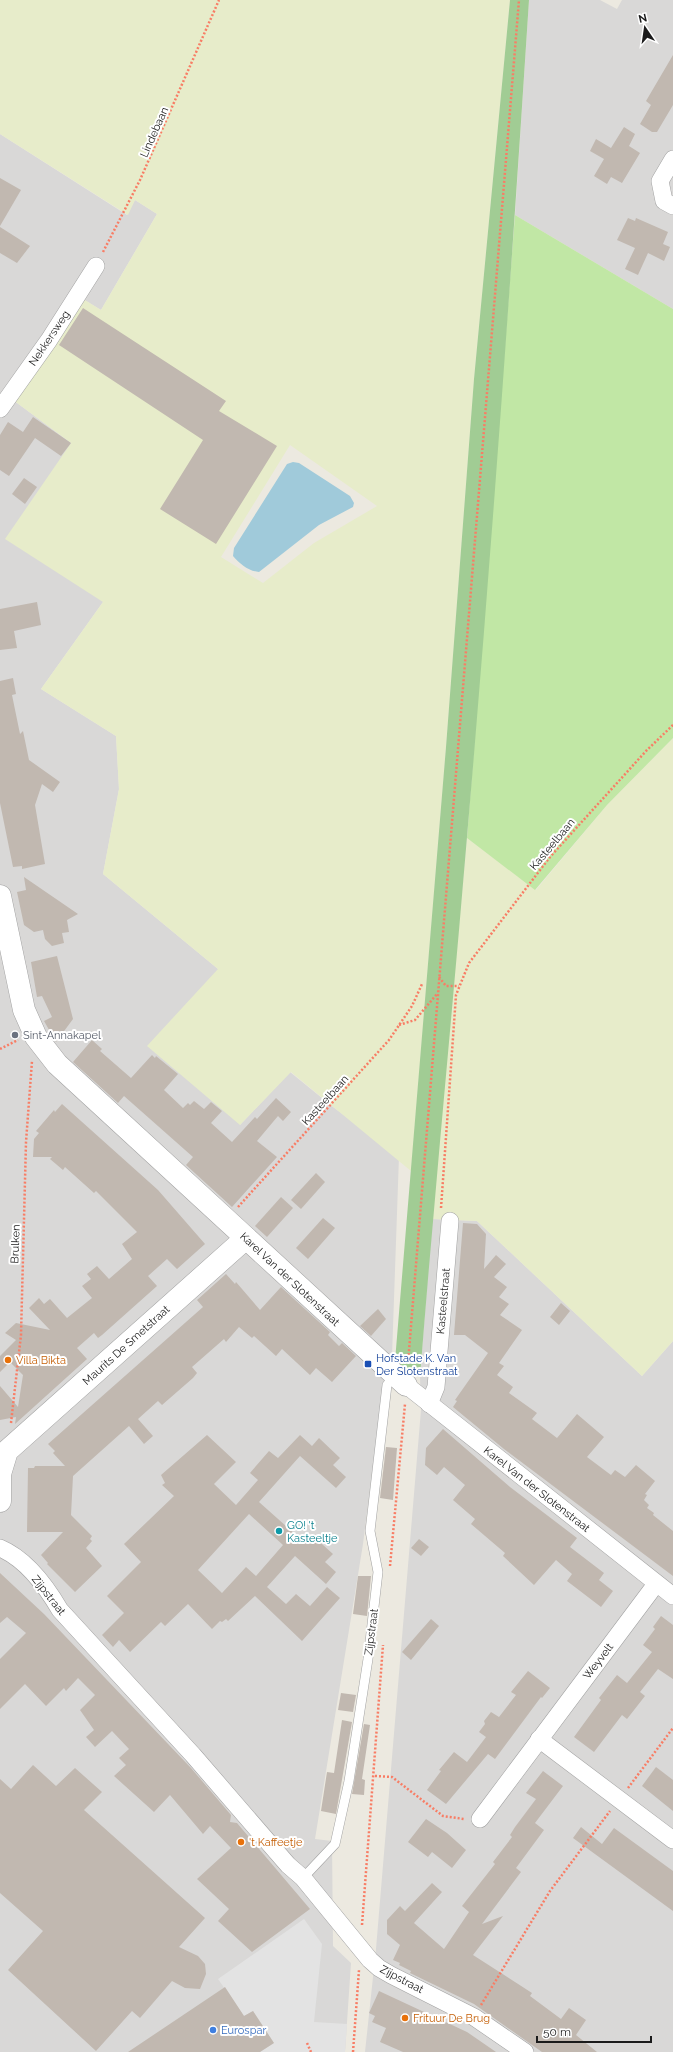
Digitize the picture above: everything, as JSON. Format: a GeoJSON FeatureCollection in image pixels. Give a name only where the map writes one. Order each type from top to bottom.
{"type":"FeatureCollection","features":[{"type":"Feature","properties":{"kind":"street"},"geometry":{"type":"LineString","coordinates":[[673,159],[660,181],[664,201],[673,206]]}},
{"type":"Feature","properties":{"kind":"street","name":"Nekkersweg"},"geometry":{"type":"LineString","coordinates":[[0,409],[49,340],[96,266]]}},
{"type":"Feature","properties":{"kind":"street","name":"Karel Van der Slotenstraat"},"geometry":{"type":"LineString","coordinates":[[0,896],[20,994],[36,1037],[57,1064],[401,1380],[673,1596]]}},
{"type":"Feature","properties":{"kind":"street","name":"Kasteelstraat"},"geometry":{"type":"LineString","coordinates":[[430,1404],[436,1387],[450,1221]]}},
{"type":"Feature","properties":{"kind":"street","name":"Maurits De Smetstraat"},"geometry":{"type":"LineString","coordinates":[[3,1446],[246,1238]]}},
{"type":"Feature","properties":{"kind":"street"},"geometry":{"type":"LineString","coordinates":[[0,1501],[0,1474],[3,1446]]}},
{"type":"Feature","properties":{"kind":"street","name":"Zijpstraat"},"geometry":{"type":"LineString","coordinates":[[0,1548],[11,1553],[25,1565],[46,1589],[60,1610],[193,1755],[288,1865],[303,1878],[360,1948],[380,1968],[474,2017],[525,2052]]}},
{"type":"Feature","properties":{"kind":"street","name":"Weyvelt"},"geometry":{"type":"LineString","coordinates":[[480,1819],[656,1584]]}},
{"type":"Feature","properties":{"kind":"street"},"geometry":{"type":"LineString","coordinates":[[539,1739],[673,1840]]}},
{"type":"Feature","properties":{"kind":"lane","name":"Zijpstraat"},"geometry":{"type":"LineString","coordinates":[[303,1878],[335,1844],[349,1781],[368,1659],[378,1572],[370,1531],[387,1385],[401,1380]]}},
{"type":"Feature","properties":{"kind":"path","name":"Lindebaan"},"geometry":{"type":"LineString","coordinates":[[96,266],[140,180],[219,0]]}},
{"type":"Feature","properties":{"kind":"path"},"geometry":{"type":"LineString","coordinates":[[390,1573],[401,1380],[439,976],[519,0]]}},
{"type":"Feature","properties":{"kind":"path","name":"Kasteelbaan"},"geometry":{"type":"LineString","coordinates":[[450,1221],[441,1210],[456,995],[469,963],[550,857],[646,750],[673,725]]}},
{"type":"Feature","properties":{"kind":"path"},"geometry":{"type":"LineString","coordinates":[[439,976],[446,986],[460,986]]}},
{"type":"Feature","properties":{"kind":"path","name":"Kasteelbaan"},"geometry":{"type":"LineString","coordinates":[[227,1220],[390,1040],[412,1006],[422,984]]}},
{"type":"Feature","properties":{"kind":"path"},"geometry":{"type":"LineString","coordinates":[[399,1025],[415,1020],[437,993]]}},
{"type":"Feature","properties":{"kind":"path","name":"Brulken"},"geometry":{"type":"LineString","coordinates":[[3,1446],[18,1370],[21,1335],[26,1142],[30,1074],[36,1037]]}},
{"type":"Feature","properties":{"kind":"path"},"geometry":{"type":"LineString","coordinates":[[353,2052],[383,1644]]}},
{"type":"Feature","properties":{"kind":"path"},"geometry":{"type":"LineString","coordinates":[[474,2017],[550,1891],[673,1728]]}},
{"type":"Feature","properties":{"kind":"path"},"geometry":{"type":"LineString","coordinates":[[374,1776],[392,1777],[443,1816],[480,1819]]}},
{"type":"Feature","properties":{"kind":"path"},"geometry":{"type":"LineString","coordinates":[[307,2043],[311,2052]]}},
{"type":"Feature","properties":{"kind":"shaded area"},"geometry":{"type":"Polygon","coordinates":[[[529,0],[600,0],[617,9],[622,0],[673,0],[673,309],[515,215],[529,0]]]}},
{"type":"Feature","properties":{"kind":"shaded area"},"geometry":{"type":"Polygon","coordinates":[[[0,134],[127,215],[135,200],[157,214],[101,310],[83,299],[13,400],[71,443],[103,602],[41,689],[116,736],[119,789],[103,874],[218,969],[240,1125],[290,1072],[333,1107],[399,1156],[392,1356],[379,1374],[384,1379],[363,1544],[315,1839],[332,1841],[333,1946],[351,1963],[345,2052],[0,2052],[0,134]]]}},
{"type":"Feature","properties":{"kind":"shaded area"},"geometry":{"type":"Polygon","coordinates":[[[432,1219],[477,1221],[642,1376],[673,1341],[673,2052],[365,2052],[376,1949],[421,1410],[420,1377],[432,1219]]]}},
{"type":"Feature","properties":{"kind":"shaded area"},"geometry":{"type":"Polygon","coordinates":[[[304,1919],[322,1944],[314,2022],[347,2024],[345,2052],[260,2052],[274,2043],[253,2011],[244,2016],[218,1979],[304,1919]]]}},
{"type":"Feature","properties":{"kind":"green space"},"geometry":{"type":"Polygon","coordinates":[[[0,0],[510,0],[474,379],[446,747],[411,1171],[291,1072],[240,1125],[147,1046],[218,969],[103,874],[119,789],[116,736],[41,689],[103,602],[5,539],[71,443],[13,400],[83,299],[101,310],[157,214],[135,200],[128,215],[0,134],[0,0]],[[290,445],[221,557],[263,583],[314,543],[377,506],[290,445]]]}},
{"type":"Feature","properties":{"kind":"green space"},"geometry":{"type":"Polygon","coordinates":[[[510,0],[529,0],[508,314],[484,628],[420,1377],[395,1361],[446,747],[474,379],[510,0]]]}},
{"type":"Feature","properties":{"kind":"green space"},"geometry":{"type":"Polygon","coordinates":[[[515,215],[673,309],[673,738],[607,805],[535,890],[467,838],[515,215]]]}},
{"type":"Feature","properties":{"kind":"green space"},"geometry":{"type":"Polygon","coordinates":[[[673,738],[673,1341],[642,1376],[477,1221],[432,1219],[467,838],[536,890],[607,805],[673,738]]]}},
{"type":"Feature","properties":{"kind":"water"},"geometry":{"type":"Polygon","coordinates":[[[293,462],[299,463],[350,496],[354,503],[353,507],[319,525],[259,572],[248,569],[233,556],[234,548],[287,464],[293,462]]]}},
{"type":"Feature","properties":{"kind":"building"},"geometry":{"type":"Polygon","coordinates":[[[673,55],[673,105],[657,132],[652,132],[640,124],[651,105],[646,101],[673,55]]]}},
{"type":"Feature","properties":{"kind":"building"},"geometry":{"type":"Polygon","coordinates":[[[624,127],[635,134],[629,146],[640,153],[622,183],[611,177],[607,184],[594,176],[604,159],[590,151],[596,139],[611,148],[624,127]]]}},
{"type":"Feature","properties":{"kind":"building"},"geometry":{"type":"Polygon","coordinates":[[[0,178],[21,190],[0,226],[0,178]]]}},
{"type":"Feature","properties":{"kind":"building"},"geometry":{"type":"Polygon","coordinates":[[[628,218],[635,221],[636,218],[668,232],[663,244],[670,247],[664,261],[648,253],[638,275],[625,269],[635,248],[617,240],[628,218]]]}},
{"type":"Feature","properties":{"kind":"building"},"geometry":{"type":"Polygon","coordinates":[[[0,227],[30,246],[17,263],[0,253],[0,227]]]}},
{"type":"Feature","properties":{"kind":"building"},"geometry":{"type":"Polygon","coordinates":[[[83,308],[226,401],[219,411],[277,446],[216,544],[160,509],[203,440],[59,345],[83,308]]]}},
{"type":"Feature","properties":{"kind":"building"},"geometry":{"type":"Polygon","coordinates":[[[33,417],[71,443],[61,456],[35,438],[9,476],[0,470],[0,435],[8,422],[23,432],[33,417]]]}},
{"type":"Feature","properties":{"kind":"building"},"geometry":{"type":"Polygon","coordinates":[[[24,478],[37,487],[25,504],[12,494],[24,478]]]}},
{"type":"Feature","properties":{"kind":"building"},"geometry":{"type":"Polygon","coordinates":[[[37,602],[41,625],[14,631],[17,648],[0,650],[0,609],[37,602]]]}},
{"type":"Feature","properties":{"kind":"building"},"geometry":{"type":"Polygon","coordinates":[[[13,678],[16,694],[12,695],[20,734],[23,731],[29,760],[60,782],[53,792],[42,784],[35,805],[45,864],[22,869],[22,866],[13,867],[0,803],[0,681],[13,678]]]}},
{"type":"Feature","properties":{"kind":"building"},"geometry":{"type":"Polygon","coordinates":[[[24,877],[78,914],[67,920],[69,932],[62,933],[64,943],[52,946],[45,939],[43,930],[34,932],[24,925],[17,892],[26,890],[24,877]]]}},
{"type":"Feature","properties":{"kind":"building"},"geometry":{"type":"Polygon","coordinates":[[[57,956],[73,1019],[56,1042],[44,1021],[52,1017],[42,996],[37,997],[31,962],[57,956]]]}},
{"type":"Feature","properties":{"kind":"building"},"geometry":{"type":"Polygon","coordinates":[[[92,1040],[102,1049],[100,1051],[131,1078],[152,1055],[155,1058],[156,1056],[178,1074],[164,1090],[183,1108],[188,1103],[190,1105],[194,1101],[204,1109],[211,1102],[222,1111],[211,1123],[232,1142],[255,1117],[257,1119],[276,1098],[291,1112],[283,1121],[278,1116],[257,1141],[277,1157],[232,1207],[186,1165],[193,1157],[124,1096],[118,1103],[73,1062],[92,1040]]]}},
{"type":"Feature","properties":{"kind":"building"},"geometry":{"type":"Polygon","coordinates":[[[62,1104],[158,1190],[205,1244],[177,1269],[167,1259],[148,1276],[157,1286],[102,1335],[98,1338],[94,1333],[77,1348],[87,1359],[15,1424],[16,1417],[0,1420],[0,1386],[18,1407],[23,1375],[10,1362],[0,1372],[0,1356],[16,1340],[5,1333],[16,1323],[50,1330],[29,1308],[39,1298],[44,1304],[50,1299],[67,1318],[92,1298],[82,1286],[91,1279],[87,1274],[97,1266],[109,1279],[132,1259],[122,1244],[137,1232],[96,1191],[94,1193],[65,1167],[63,1170],[50,1159],[52,1157],[33,1157],[34,1139],[39,1133],[36,1131],[54,1110],[55,1112],[62,1104]]]}},
{"type":"Feature","properties":{"kind":"building"},"geometry":{"type":"Polygon","coordinates":[[[316,1173],[325,1182],[301,1209],[291,1200],[316,1173]]]}},
{"type":"Feature","properties":{"kind":"building"},"geometry":{"type":"Polygon","coordinates":[[[281,1197],[293,1208],[267,1237],[255,1226],[281,1197]]]}},
{"type":"Feature","properties":{"kind":"building"},"geometry":{"type":"Polygon","coordinates":[[[323,1218],[335,1228],[308,1259],[296,1248],[323,1218]]]}},
{"type":"Feature","properties":{"kind":"building"},"geometry":{"type":"Polygon","coordinates":[[[463,1223],[477,1224],[486,1234],[484,1269],[496,1255],[506,1264],[494,1277],[507,1287],[499,1297],[509,1304],[500,1315],[522,1330],[499,1363],[504,1366],[497,1375],[513,1387],[509,1393],[537,1413],[532,1419],[557,1438],[577,1414],[604,1437],[587,1457],[611,1475],[615,1470],[625,1477],[636,1465],[655,1481],[645,1494],[647,1495],[644,1500],[649,1505],[647,1508],[654,1513],[653,1515],[673,1531],[673,1576],[504,1449],[453,1407],[457,1401],[455,1400],[488,1353],[465,1335],[454,1335],[463,1223]]]}},
{"type":"Feature","properties":{"kind":"building"},"geometry":{"type":"Polygon","coordinates":[[[226,1274],[235,1284],[236,1282],[260,1310],[281,1287],[330,1332],[328,1335],[339,1346],[342,1343],[356,1356],[332,1382],[316,1368],[310,1375],[282,1349],[276,1356],[254,1336],[252,1338],[239,1327],[226,1342],[224,1339],[192,1367],[197,1373],[193,1378],[162,1405],[158,1401],[138,1419],[153,1436],[144,1444],[129,1426],[73,1476],[71,1515],[92,1536],[90,1539],[92,1541],[86,1548],[102,1566],[75,1592],[47,1564],[48,1563],[41,1555],[63,1532],[27,1532],[28,1468],[34,1468],[35,1466],[65,1466],[53,1453],[55,1451],[48,1444],[203,1307],[197,1300],[226,1274]]]}},
{"type":"Feature","properties":{"kind":"building"},"geometry":{"type":"Polygon","coordinates":[[[561,1303],[570,1311],[559,1325],[550,1317],[561,1303]]]}},
{"type":"Feature","properties":{"kind":"building"},"geometry":{"type":"Polygon","coordinates":[[[378,1309],[386,1319],[371,1336],[360,1326],[378,1309]]]}},
{"type":"Feature","properties":{"kind":"building"},"geometry":{"type":"Polygon","coordinates":[[[443,1429],[510,1487],[577,1538],[570,1547],[604,1573],[599,1580],[613,1591],[601,1607],[567,1581],[572,1574],[556,1560],[534,1585],[503,1556],[505,1553],[471,1524],[475,1519],[453,1500],[465,1485],[444,1467],[437,1475],[425,1465],[426,1448],[443,1429]]]}},
{"type":"Feature","properties":{"kind":"building"},"geometry":{"type":"Polygon","coordinates":[[[207,1435],[236,1462],[214,1484],[236,1505],[258,1480],[250,1473],[269,1451],[278,1458],[300,1435],[312,1446],[319,1438],[340,1458],[333,1465],[346,1477],[336,1488],[300,1456],[259,1502],[305,1543],[312,1535],[333,1554],[325,1562],[336,1572],[326,1584],[295,1556],[267,1587],[286,1604],[296,1594],[310,1606],[327,1587],[340,1598],[302,1641],[255,1596],[228,1621],[226,1619],[222,1622],[220,1621],[212,1629],[188,1604],[165,1626],[161,1622],[130,1652],[119,1640],[113,1647],[102,1635],[124,1613],[107,1596],[141,1562],[124,1544],[174,1496],[162,1485],[165,1483],[161,1475],[207,1435]],[[249,1514],[198,1570],[222,1593],[246,1567],[256,1576],[283,1545],[249,1514]]]}},
{"type":"Feature","properties":{"kind":"building"},"geometry":{"type":"Polygon","coordinates":[[[386,1447],[397,1448],[393,1500],[380,1498],[386,1447]]]}},
{"type":"Feature","properties":{"kind":"building"},"geometry":{"type":"Polygon","coordinates":[[[419,1539],[429,1547],[421,1556],[411,1548],[419,1539]]]}},
{"type":"Feature","properties":{"kind":"building"},"geometry":{"type":"Polygon","coordinates":[[[0,1573],[44,1614],[191,1768],[231,1815],[230,1822],[237,1823],[310,1909],[252,1952],[218,1921],[229,1909],[197,1879],[231,1848],[210,1826],[203,1834],[170,1795],[154,1812],[114,1776],[126,1765],[119,1758],[129,1749],[112,1731],[95,1747],[86,1737],[94,1730],[80,1710],[95,1695],[78,1678],[66,1691],[64,1688],[46,1706],[25,1684],[0,1709],[0,1659],[26,1633],[7,1617],[0,1623],[0,1573]]]}},
{"type":"Feature","properties":{"kind":"building"},"geometry":{"type":"Polygon","coordinates":[[[358,1576],[371,1576],[367,1616],[353,1614],[358,1576]]]}},
{"type":"Feature","properties":{"kind":"building"},"geometry":{"type":"Polygon","coordinates":[[[661,1616],[673,1625],[673,1679],[658,1669],[640,1692],[645,1696],[627,1719],[622,1715],[594,1752],[574,1737],[601,1700],[599,1698],[617,1675],[627,1683],[652,1652],[643,1645],[655,1629],[653,1627],[661,1616]]]}},
{"type":"Feature","properties":{"kind":"building"},"geometry":{"type":"Polygon","coordinates":[[[431,1619],[439,1626],[411,1660],[402,1652],[431,1619]]]}},
{"type":"Feature","properties":{"kind":"building"},"geometry":{"type":"Polygon","coordinates":[[[528,1671],[550,1688],[542,1698],[541,1697],[495,1759],[488,1754],[446,1804],[427,1790],[441,1771],[439,1770],[454,1752],[467,1762],[486,1737],[479,1732],[485,1724],[484,1721],[491,1712],[499,1717],[516,1695],[511,1692],[528,1671]]]}},
{"type":"Feature","properties":{"kind":"building"},"geometry":{"type":"Polygon","coordinates":[[[341,1693],[356,1695],[353,1712],[338,1710],[341,1693]]]}},
{"type":"Feature","properties":{"kind":"building"},"geometry":{"type":"Polygon","coordinates":[[[342,1720],[352,1722],[336,1814],[321,1811],[327,1772],[334,1773],[342,1720]]]}},
{"type":"Feature","properties":{"kind":"building"},"geometry":{"type":"Polygon","coordinates":[[[364,1724],[370,1725],[362,1779],[365,1780],[364,1795],[352,1794],[364,1724]]]}},
{"type":"Feature","properties":{"kind":"building"},"geometry":{"type":"Polygon","coordinates":[[[33,1765],[56,1786],[75,1768],[102,1792],[84,1810],[205,1918],[179,1947],[198,1956],[205,1964],[206,1974],[200,1989],[185,1988],[172,1981],[140,2018],[132,2011],[96,2051],[8,1970],[43,1931],[0,1893],[0,1779],[11,1789],[33,1765]]]}},
{"type":"Feature","properties":{"kind":"building"},"geometry":{"type":"Polygon","coordinates":[[[656,1767],[673,1780],[673,1811],[642,1786],[656,1767]]]}},
{"type":"Feature","properties":{"kind":"building"},"geometry":{"type":"Polygon","coordinates":[[[543,1771],[563,1786],[535,1823],[544,1830],[516,1868],[521,1872],[482,1924],[503,1916],[473,1955],[532,1993],[530,1996],[561,2019],[569,2008],[586,2020],[576,2035],[597,2052],[542,2052],[474,2004],[410,1973],[411,1971],[399,1965],[400,1963],[393,1960],[400,1945],[387,1934],[387,1920],[400,1906],[405,1911],[432,1883],[442,1892],[414,1923],[444,1949],[469,1912],[462,1906],[495,1864],[493,1862],[512,1837],[510,1835],[515,1827],[536,1799],[526,1793],[543,1771]]]}},
{"type":"Feature","properties":{"kind":"building"},"geometry":{"type":"Polygon","coordinates":[[[426,1819],[447,1833],[466,1850],[452,1868],[432,1852],[428,1857],[408,1842],[426,1819]]]}},
{"type":"Feature","properties":{"kind":"building"},"geometry":{"type":"Polygon","coordinates":[[[581,1827],[602,1844],[614,1828],[673,1871],[673,1911],[573,1838],[581,1827]]]}},
{"type":"Feature","properties":{"kind":"building","name":"Eurospar"},"geometry":{"type":"Polygon","coordinates":[[[225,1987],[244,2016],[253,2011],[274,2043],[260,2052],[128,2052],[225,1987]]]}},
{"type":"Feature","properties":{"kind":"building"},"geometry":{"type":"Polygon","coordinates":[[[379,1991],[467,2032],[496,2052],[403,2052],[380,2042],[386,2028],[372,2022],[375,2016],[369,2013],[379,1991]]]}},
{"type":"Feature","properties":{"kind":"place","name":"Sint-Annakapel"},"geometry":{"type":"Point","coordinates":[15,1035]}},
{"type":"Feature","properties":{"kind":"place","name":"Villa Bikta"},"geometry":{"type":"Point","coordinates":[8,1360]}},
{"type":"Feature","properties":{"kind":"place","name":"Hofstade K. Van Der Slotenstraat"},"geometry":{"type":"Point","coordinates":[368,1364]}},
{"type":"Feature","properties":{"kind":"place","name":"GO! 't Kasteeltje"},"geometry":{"type":"Point","coordinates":[279,1531]}},
{"type":"Feature","properties":{"kind":"place","name":"'t Kaffeetje"},"geometry":{"type":"Point","coordinates":[241,1842]}},
{"type":"Feature","properties":{"kind":"place","name":"Frituur De Brug"},"geometry":{"type":"Point","coordinates":[405,2018]}},
{"type":"Feature","properties":{"kind":"place","name":"Eurospar"},"geometry":{"type":"Point","coordinates":[213,2030]}}]}
